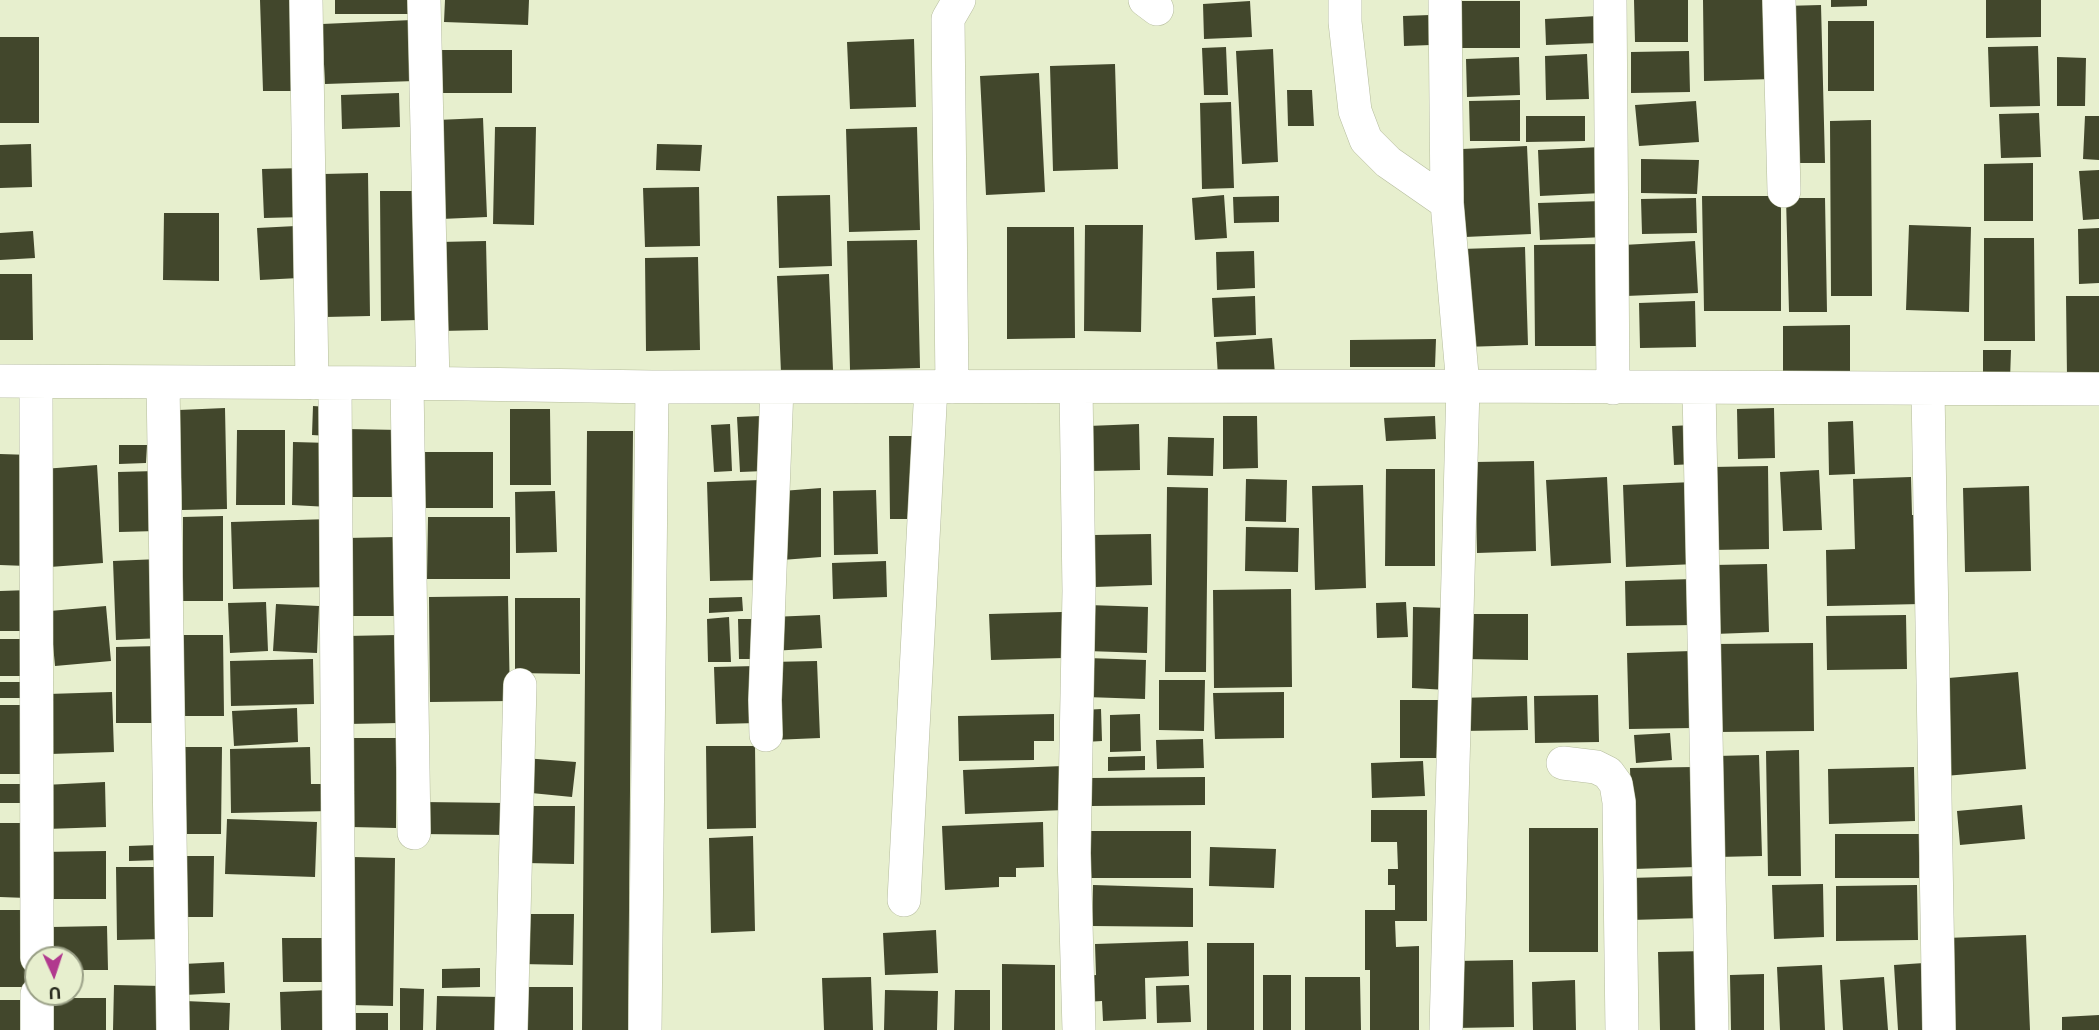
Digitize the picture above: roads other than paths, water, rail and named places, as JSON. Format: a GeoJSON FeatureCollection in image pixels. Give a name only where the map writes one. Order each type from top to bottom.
{"type":"FeatureCollection","features":[{"type":"Feature","properties":{"kind":"street"},"geometry":{"type":"LineString","coordinates":[[306,0],[324,383],[339,1030]]}},
{"type":"Feature","properties":{"kind":"street"},"geometry":{"type":"LineString","coordinates":[[414,833],[424,0]]}},
{"type":"Feature","properties":{"kind":"street"},"geometry":{"type":"LineString","coordinates":[[904,900],[942,387],[948,18],[959,0]]}},
{"type":"Feature","properties":{"kind":"street"},"geometry":{"type":"LineString","coordinates":[[1345,0],[1345,22],[1355,111],[1366,140],[1388,162],[1447,203]]}},
{"type":"Feature","properties":{"kind":"street"},"geometry":{"type":"LineString","coordinates":[[1445,0],[1447,203],[1463,386],[1446,1030]]}},
{"type":"Feature","properties":{"kind":"street"},"geometry":{"type":"LineString","coordinates":[[1610,0],[1613,388]]}},
{"type":"Feature","properties":{"kind":"street"},"geometry":{"type":"LineString","coordinates":[[1779,0],[1784,191]]}},
{"type":"Feature","properties":{"kind":"street"},"geometry":{"type":"LineString","coordinates":[[0,381],[420,383],[652,387],[1463,386],[2099,390]]}},
{"type":"Feature","properties":{"kind":"street"},"geometry":{"type":"LineString","coordinates":[[36,382],[37,946]]}},
{"type":"Feature","properties":{"kind":"street"},"geometry":{"type":"LineString","coordinates":[[162,382],[173,1030]]}},
{"type":"Feature","properties":{"kind":"street"},"geometry":{"type":"LineString","coordinates":[[645,1030],[652,387]]}},
{"type":"Feature","properties":{"kind":"street"},"geometry":{"type":"LineString","coordinates":[[766,735],[765,700],[777,387]]}},
{"type":"Feature","properties":{"kind":"street"},"geometry":{"type":"LineString","coordinates":[[1076,387],[1079,591],[1074,853],[1079,1030]]}},
{"type":"Feature","properties":{"kind":"street"},"geometry":{"type":"LineString","coordinates":[[1699,389],[1712,1030]]}},
{"type":"Feature","properties":{"kind":"street"},"geometry":{"type":"LineString","coordinates":[[1928,390],[1939,1030]]}},
{"type":"Feature","properties":{"kind":"street"},"geometry":{"type":"LineString","coordinates":[[511,1030],[520,686]]}},
{"type":"Feature","properties":{"kind":"street"},"geometry":{"type":"LineString","coordinates":[[1563,763],[1596,767],[1608,773],[1616,784],[1619,802],[1622,1030]]}},
{"type":"Feature","properties":{"kind":"street"},"geometry":{"type":"LineString","coordinates":[[37,1006],[37,1030]]}}]}
